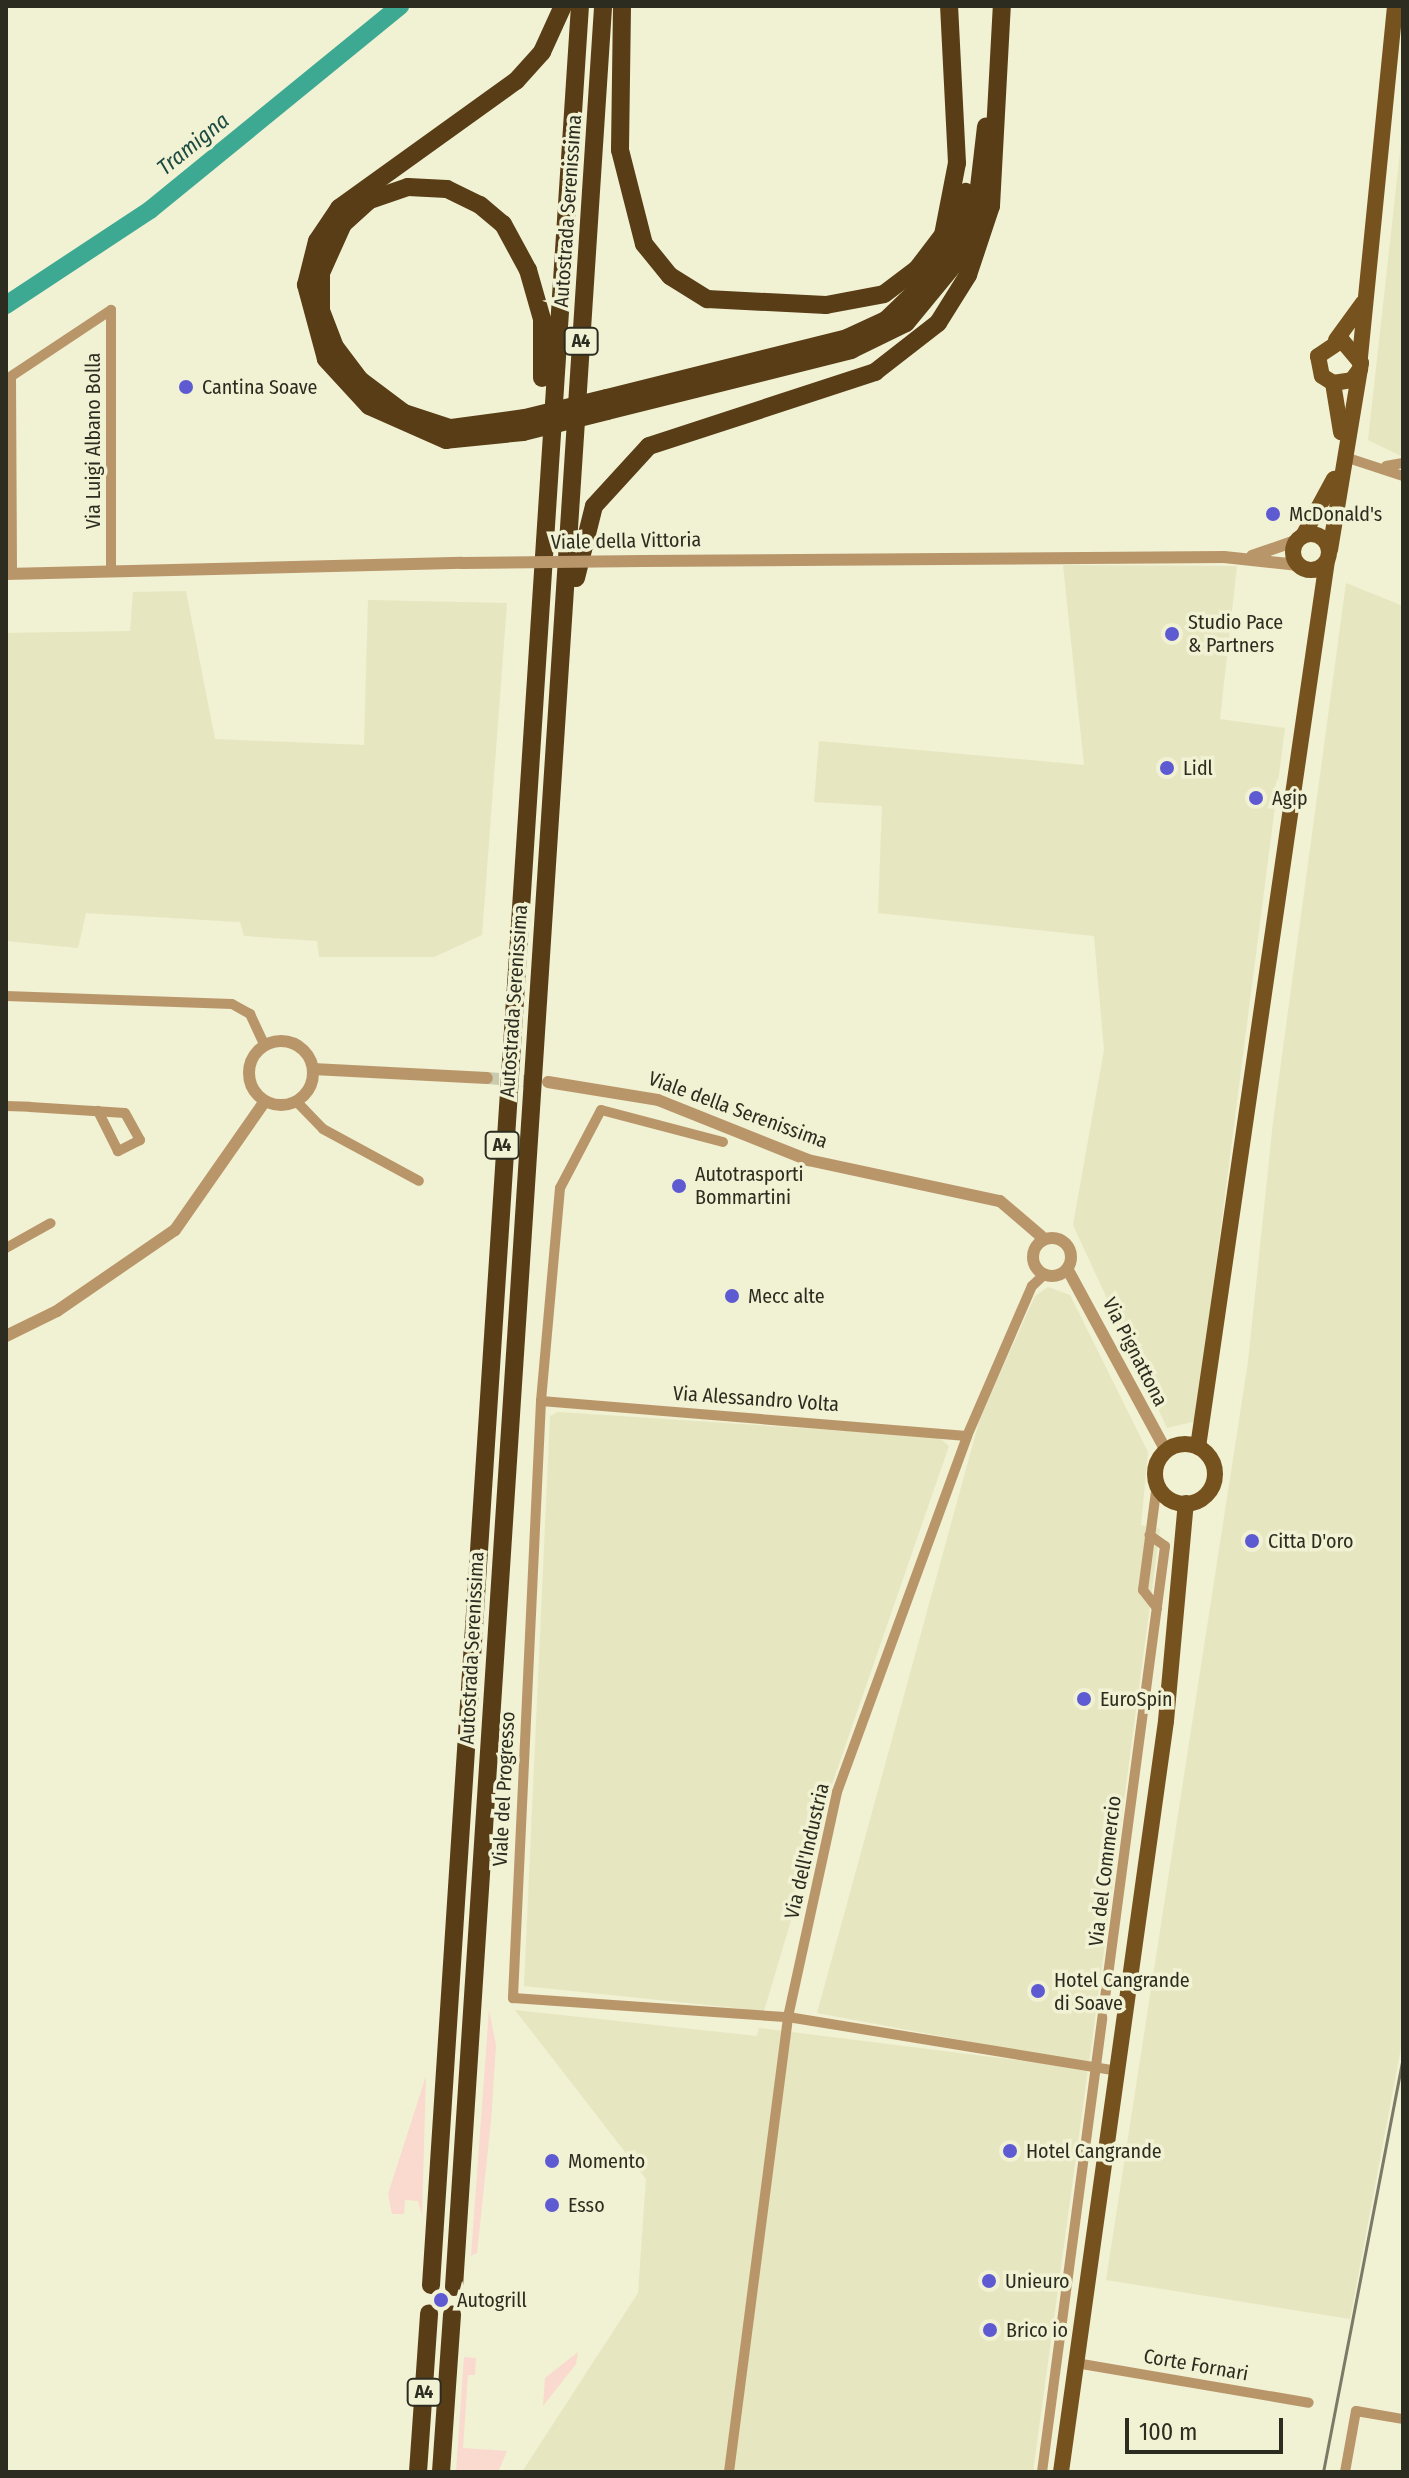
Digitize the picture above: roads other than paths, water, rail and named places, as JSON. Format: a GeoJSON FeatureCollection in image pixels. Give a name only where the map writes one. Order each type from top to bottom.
{"type":"FeatureCollection","features":[{"type":"Feature","properties":{"kind":"highway"},"geometry":{"type":"LineString","coordinates":[[563,6],[542,52],[516,81],[339,208],[317,241],[306,285],[326,359],[369,406],[446,440],[524,425],[867,345],[932,300],[962,255],[976,213],[1002,14]]}},
{"type":"Feature","properties":{"kind":"highway","name":"Autostrada Serenissima"},"geometry":{"type":"LineString","coordinates":[[431,2285],[580,6]]}},
{"type":"Feature","properties":{"kind":"highway","name":"Autostrada Serenissima"},"geometry":{"type":"LineString","coordinates":[[454,2287],[603,6]]}},
{"type":"Feature","properties":{"kind":"highway"},"geometry":{"type":"LineString","coordinates":[[622,6],[622,175],[649,252],[707,299],[826,305],[884,294],[917,269],[943,235],[957,163],[949,6]]}},
{"type":"Feature","properties":{"kind":"highway"},"geometry":{"type":"LineString","coordinates":[[549,456],[542,319],[528,270],[503,224],[465,197],[426,187],[380,195],[355,211],[331,244],[319,285],[328,332],[346,364],[381,399],[435,424],[467,428],[524,425],[551,425],[607,405],[847,338],[918,294],[953,244],[966,195],[949,6]]}},
{"type":"Feature","properties":{"kind":"highway"},"geometry":{"type":"LineString","coordinates":[[558,675],[587,520],[623,467],[689,428],[875,372],[907,351],[955,300],[991,206],[1002,14]]}},
{"type":"Feature","properties":{"kind":"highway","name":"A4"},"geometry":{"type":"LineString","coordinates":[[418,2472],[429,2313]]}},
{"type":"Feature","properties":{"kind":"highway","name":"A4"},"geometry":{"type":"LineString","coordinates":[[441,2472],[452,2314]]}},
{"type":"Feature","properties":{"kind":"main road"},"geometry":{"type":"LineString","coordinates":[[1387,6],[1392,47]]}},
{"type":"Feature","properties":{"kind":"main road"},"geometry":{"type":"LineString","coordinates":[[1198,1447],[1328,555],[1360,363],[1398,6]]}},
{"type":"Feature","properties":{"kind":"main road"},"geometry":{"type":"LineString","coordinates":[[1320,616],[1301,567],[1300,538],[1333,485],[1342,421],[1333,383],[1317,363],[1365,298]]}},
{"type":"Feature","properties":{"kind":"main road"},"geometry":{"type":"LineString","coordinates":[[1336,340],[1360,363]]}},
{"type":"Feature","properties":{"kind":"main road"},"geometry":{"type":"LineString","coordinates":[[1333,383],[1346,383],[1360,363]]}},
{"type":"Feature","properties":{"kind":"main road"},"geometry":{"type":"LineString","coordinates":[[1300,538],[1318,535],[1328,555]]}},
{"type":"Feature","properties":{"kind":"main road"},"geometry":{"type":"LineString","coordinates":[[1301,567],[1328,555]]}},
{"type":"Feature","properties":{"kind":"main road"},"geometry":{"type":"LineString","coordinates":[[1186,1503],[1168,1498],[1157,1484],[1166,1451],[1198,1447]]}},
{"type":"Feature","properties":{"kind":"main road"},"geometry":{"type":"LineString","coordinates":[[1061,2472],[1178,1624],[1186,1503],[1213,1483],[1212,1462],[1198,1447]]}},
{"type":"Feature","properties":{"kind":"street","name":"Via Luigi Albano Bolla"},"geometry":{"type":"LineString","coordinates":[[8,379],[111,310],[111,572]]}},
{"type":"Feature","properties":{"kind":"street"},"geometry":{"type":"LineString","coordinates":[[8,379],[9,574]]}},
{"type":"Feature","properties":{"kind":"street"},"geometry":{"type":"LineString","coordinates":[[1345,457],[1386,466],[1403,476]]}},
{"type":"Feature","properties":{"kind":"street"},"geometry":{"type":"LineString","coordinates":[[1386,466],[1403,463]]}},
{"type":"Feature","properties":{"kind":"street","name":"Viale della Vittoria"},"geometry":{"type":"LineString","coordinates":[[1247,558],[1300,538]]}},
{"type":"Feature","properties":{"kind":"street","name":"Viale della Vittoria"},"geometry":{"type":"LineString","coordinates":[[9,574],[643,561],[1247,558],[1301,567]]}},
{"type":"Feature","properties":{"kind":"street"},"geometry":{"type":"LineString","coordinates":[[6,996],[236,1005],[265,1046]]}},
{"type":"Feature","properties":{"kind":"street"},"geometry":{"type":"LineString","coordinates":[[265,1046],[295,1045],[313,1069],[310,1088],[297,1102]]}},
{"type":"Feature","properties":{"kind":"street"},"geometry":{"type":"LineString","coordinates":[[265,1046],[250,1073],[265,1101]]}},
{"type":"Feature","properties":{"kind":"street"},"geometry":{"type":"LineString","coordinates":[[313,1069],[487,1078]]}},
{"type":"Feature","properties":{"kind":"street","name":"Viale della Serenissima"},"geometry":{"type":"LineString","coordinates":[[548,1082],[658,1100],[808,1160],[1000,1201],[1041,1236],[1059,1239],[1069,1272]]}},
{"type":"Feature","properties":{"kind":"street"},"geometry":{"type":"LineString","coordinates":[[265,1101],[297,1102],[323,1129],[419,1181]]}},
{"type":"Feature","properties":{"kind":"street"},"geometry":{"type":"LineString","coordinates":[[6,1336],[80,1297],[175,1230],[265,1101]]}},
{"type":"Feature","properties":{"kind":"street"},"geometry":{"type":"LineString","coordinates":[[6,1106],[98,1111],[125,1113],[140,1140],[118,1151],[98,1111]]}},
{"type":"Feature","properties":{"kind":"street","name":"Viale del Progresso"},"geometry":{"type":"LineString","coordinates":[[723,1142],[601,1110],[560,1188],[541,1401],[513,1998],[788,2017],[1116,2071]]}},
{"type":"Feature","properties":{"kind":"street"},"geometry":{"type":"LineString","coordinates":[[6,1248],[51,1223]]}},
{"type":"Feature","properties":{"kind":"street"},"geometry":{"type":"LineString","coordinates":[[1041,1236],[1033,1249],[1045,1274],[1055,1279],[1069,1272]]}},
{"type":"Feature","properties":{"kind":"street","name":"Via Pignattona"},"geometry":{"type":"LineString","coordinates":[[1069,1272],[1166,1451]]}},
{"type":"Feature","properties":{"kind":"street","name":"Via dell'Industria"},"geometry":{"type":"LineString","coordinates":[[729,2472],[788,2017],[837,1792],[967,1436],[1032,1286],[1045,1274]]}},
{"type":"Feature","properties":{"kind":"street","name":"Via Alessandro Volta"},"geometry":{"type":"LineString","coordinates":[[541,1401],[967,1436]]}},
{"type":"Feature","properties":{"kind":"street","name":"Via del Commercio"},"geometry":{"type":"LineString","coordinates":[[1157,1484],[1143,1590],[1157,1608]]}},
{"type":"Feature","properties":{"kind":"street","name":"Via del Commercio"},"geometry":{"type":"LineString","coordinates":[[1042,2472],[1098,2069],[1165,1546],[1149,1535]]}},
{"type":"Feature","properties":{"kind":"street","name":"Corte Fornari"},"geometry":{"type":"LineString","coordinates":[[1076,2363],[1309,2403]]}},
{"type":"Feature","properties":{"kind":"street"},"geometry":{"type":"LineString","coordinates":[[1345,2472],[1356,2411],[1403,2419]]}},
{"type":"Feature","properties":{"kind":"waterway","name":"Tramigna"},"geometry":{"type":"LineString","coordinates":[[6,305],[150,210],[400,6]]}},
{"type":"Feature","properties":{"kind":"tunnel"},"geometry":{"type":"LineString","coordinates":[[487,1078],[539,1082]]}},
{"type":"Feature","properties":{"kind":"railway"},"geometry":{"type":"LineString","coordinates":[[1323,2472],[1403,2055]]}},
{"type":"Feature","properties":{"kind":"place","name":"Cantina Soave"},"geometry":{"type":"Point","coordinates":[186,387]}},
{"type":"Feature","properties":{"kind":"place","name":"McDonald's"},"geometry":{"type":"Point","coordinates":[1273,514]}},
{"type":"Feature","properties":{"kind":"place","name":"Studio Pace & Partners"},"geometry":{"type":"Point","coordinates":[1172,634]}},
{"type":"Feature","properties":{"kind":"place","name":"Lidl"},"geometry":{"type":"Point","coordinates":[1167,768]}},
{"type":"Feature","properties":{"kind":"place","name":"Agip"},"geometry":{"type":"Point","coordinates":[1256,798]}},
{"type":"Feature","properties":{"kind":"place","name":"Autotrasporti Bommartini"},"geometry":{"type":"Point","coordinates":[679,1186]}},
{"type":"Feature","properties":{"kind":"place","name":"Mecc alte"},"geometry":{"type":"Point","coordinates":[732,1296]}},
{"type":"Feature","properties":{"kind":"place","name":"Citta D'oro"},"geometry":{"type":"Point","coordinates":[1252,1541]}},
{"type":"Feature","properties":{"kind":"place","name":"EuroSpin"},"geometry":{"type":"Point","coordinates":[1084,1699]}},
{"type":"Feature","properties":{"kind":"place","name":"Hotel Cangrande di Soave"},"geometry":{"type":"Point","coordinates":[1038,1991]}},
{"type":"Feature","properties":{"kind":"place","name":"Hotel Cangrande"},"geometry":{"type":"Point","coordinates":[1010,2151]}},
{"type":"Feature","properties":{"kind":"place","name":"Momento"},"geometry":{"type":"Point","coordinates":[552,2161]}},
{"type":"Feature","properties":{"kind":"place","name":"Esso"},"geometry":{"type":"Point","coordinates":[552,2205]}},
{"type":"Feature","properties":{"kind":"place","name":"Unieuro"},"geometry":{"type":"Point","coordinates":[989,2281]}},
{"type":"Feature","properties":{"kind":"place","name":"Autogrill"},"geometry":{"type":"Point","coordinates":[441,2300]}},
{"type":"Feature","properties":{"kind":"place","name":"Brico io"},"geometry":{"type":"Point","coordinates":[990,2330]}}]}
